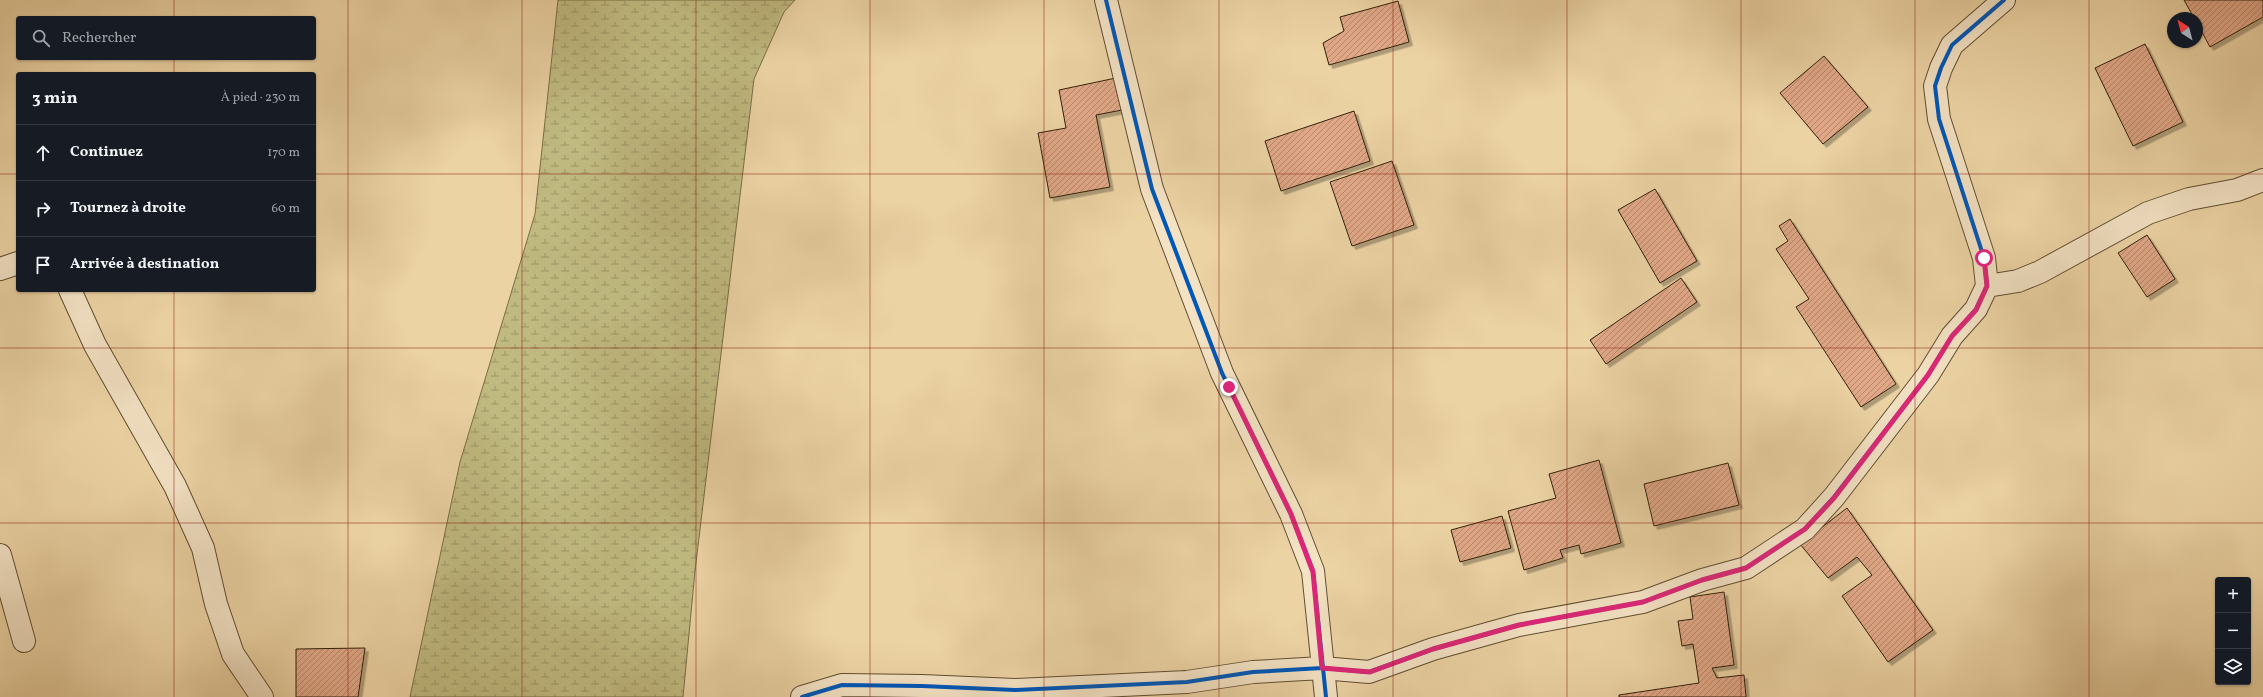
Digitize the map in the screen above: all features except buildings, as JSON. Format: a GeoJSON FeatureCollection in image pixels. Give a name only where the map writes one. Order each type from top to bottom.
{"type":"FeatureCollection","features":[{"type":"Feature","properties":{"kind":"street"},"geometry":{"type":"LineString","coordinates":[[1106,0],[1152,189],[1222,373],[1291,514],[1313,572],[1326,697]]}},
{"type":"Feature","properties":{"kind":"street"},"geometry":{"type":"LineString","coordinates":[[802,697],[842,685],[922,686],[1015,690],[1187,682],[1253,672],[1322,668],[1370,672],[1433,649],[1519,625],[1643,602],[1702,580],[1746,568],[1805,529],[1834,498],[1928,375],[1952,336],[1976,310],[1987,286],[1984,258],[1939,119],[1935,86],[1940,68],[1952,45],[2004,0]]}},
{"type":"Feature","properties":{"kind":"street"},"geometry":{"type":"LineString","coordinates":[[1987,286],[2018,281],[2040,272],[2148,213],[2189,199],[2236,190],[2263,180]]}},
{"type":"Feature","properties":{"kind":"street"},"geometry":{"type":"LineString","coordinates":[[0,269],[16,265]]}},
{"type":"Feature","properties":{"kind":"street"},"geometry":{"type":"LineString","coordinates":[[71,292],[95,346],[175,486],[203,548],[216,604],[233,654],[262,697]]}},
{"type":"Feature","properties":{"kind":"street"},"geometry":{"type":"LineString","coordinates":[[0,555],[24,640]]}},
{"type":"Feature","properties":{"kind":"green space"},"geometry":{"type":"Polygon","coordinates":[[[558,0],[795,0],[784,12],[754,79],[695,571],[683,697],[410,697],[460,462],[535,214],[558,0]]]}},
{"type":"Feature","properties":{"kind":"cycle path"},"geometry":{"type":"LineString","coordinates":[[1106,0],[1152,189],[1222,373],[1291,514],[1313,571],[1326,697]]}},
{"type":"Feature","properties":{"kind":"cycle path"},"geometry":{"type":"LineString","coordinates":[[802,697],[842,685],[922,686],[1015,690],[1187,682],[1253,672],[1322,668],[1369,672],[1433,649],[1519,625],[1643,602],[1702,580],[1746,568],[1805,529],[1834,497],[1928,375],[1952,336],[1976,309],[1987,286],[1984,258],[1939,119],[1935,86],[1941,68],[1952,45],[2004,0]]}},
{"type":"Feature","properties":{"kind":"route"},"geometry":{"type":"LineString","coordinates":[[1229,387],[1291,514],[1313,572],[1322,668],[1370,672],[1433,649],[1519,625],[1643,602],[1702,580],[1746,568],[1773,551],[1805,529],[1834,498],[1887,426],[1928,375],[1952,336],[1976,310],[1987,286],[1984,258]]}}]}
